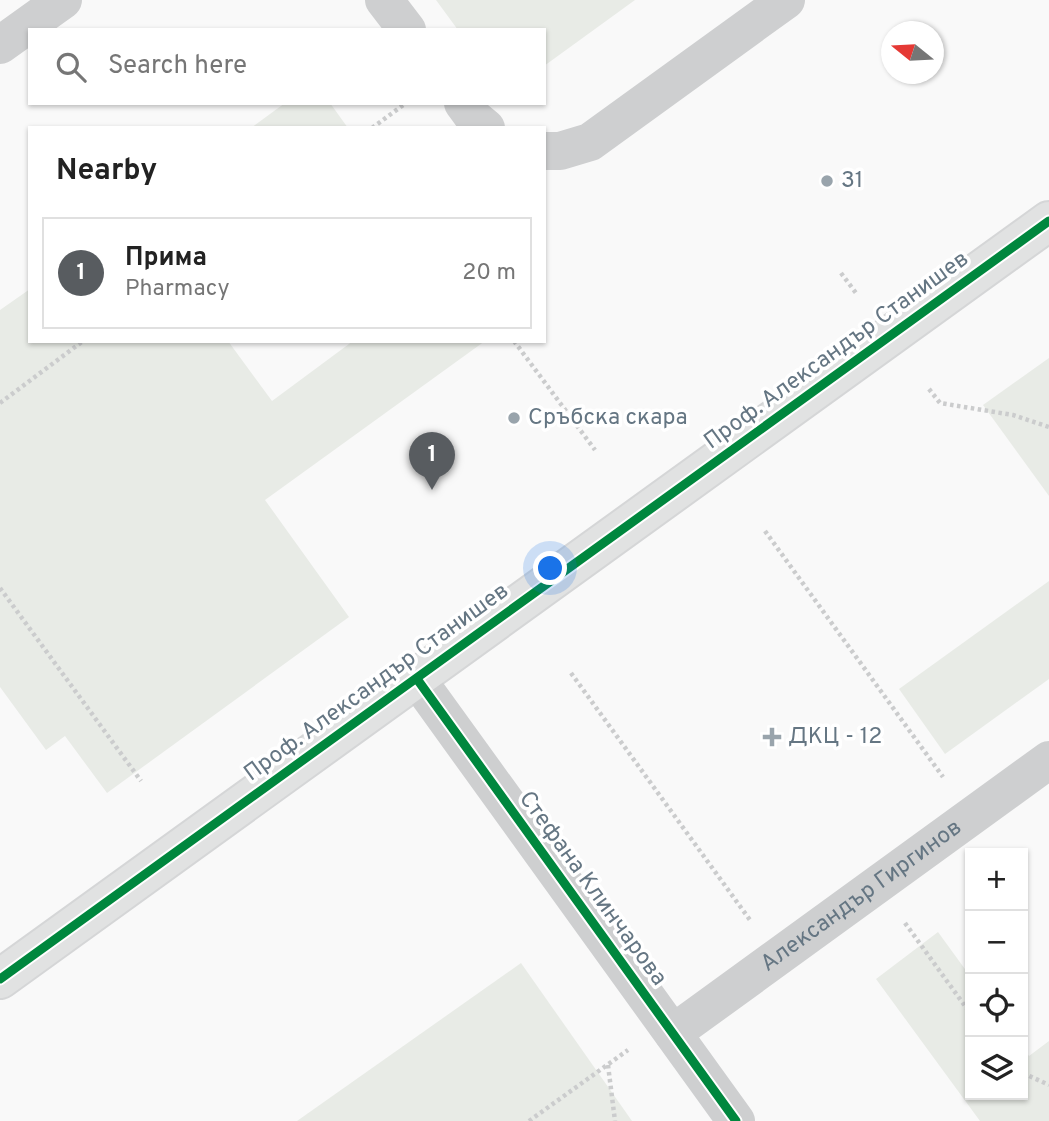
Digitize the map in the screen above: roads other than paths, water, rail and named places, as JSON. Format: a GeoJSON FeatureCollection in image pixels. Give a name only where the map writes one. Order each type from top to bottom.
{"type":"FeatureCollection","features":[{"type":"Feature","properties":{"kind":"street"},"geometry":{"type":"LineString","coordinates":[[0,45],[63,0]]}},
{"type":"Feature","properties":{"kind":"street"},"geometry":{"type":"LineString","coordinates":[[384,0],[405,28]]}},
{"type":"Feature","properties":{"kind":"street"},"geometry":{"type":"LineString","coordinates":[[546,151],[560,151],[590,142],[786,0]]}},
{"type":"Feature","properties":{"kind":"street"},"geometry":{"type":"LineString","coordinates":[[465,105],[484,126]]}},
{"type":"Feature","properties":{"kind":"street","name":"Проф. Александър Станишев"},"geometry":{"type":"LineString","coordinates":[[0,979],[1049,221]]}},
{"type":"Feature","properties":{"kind":"street","name":"Стефана Клинчарова"},"geometry":{"type":"LineString","coordinates":[[417,679],[736,1121]]}},
{"type":"Feature","properties":{"kind":"street","name":"Александър Гиргинов"},"geometry":{"type":"LineString","coordinates":[[669,1028],[777,958],[1049,760]]}},
{"type":"Feature","properties":{"kind":"place","name":"31"},"geometry":{"type":"Point","coordinates":[827,181]}},
{"type":"Feature","properties":{"kind":"place","name":"Сръбска скара"},"geometry":{"type":"Point","coordinates":[514,418]}},
{"type":"Feature","properties":{"kind":"place","name":"Прима"},"geometry":{"type":"Point","coordinates":[432,490]}},
{"type":"Feature","properties":{"kind":"place","name":"ДКЦ - 12"},"geometry":{"type":"Point","coordinates":[772,737]}}]}
